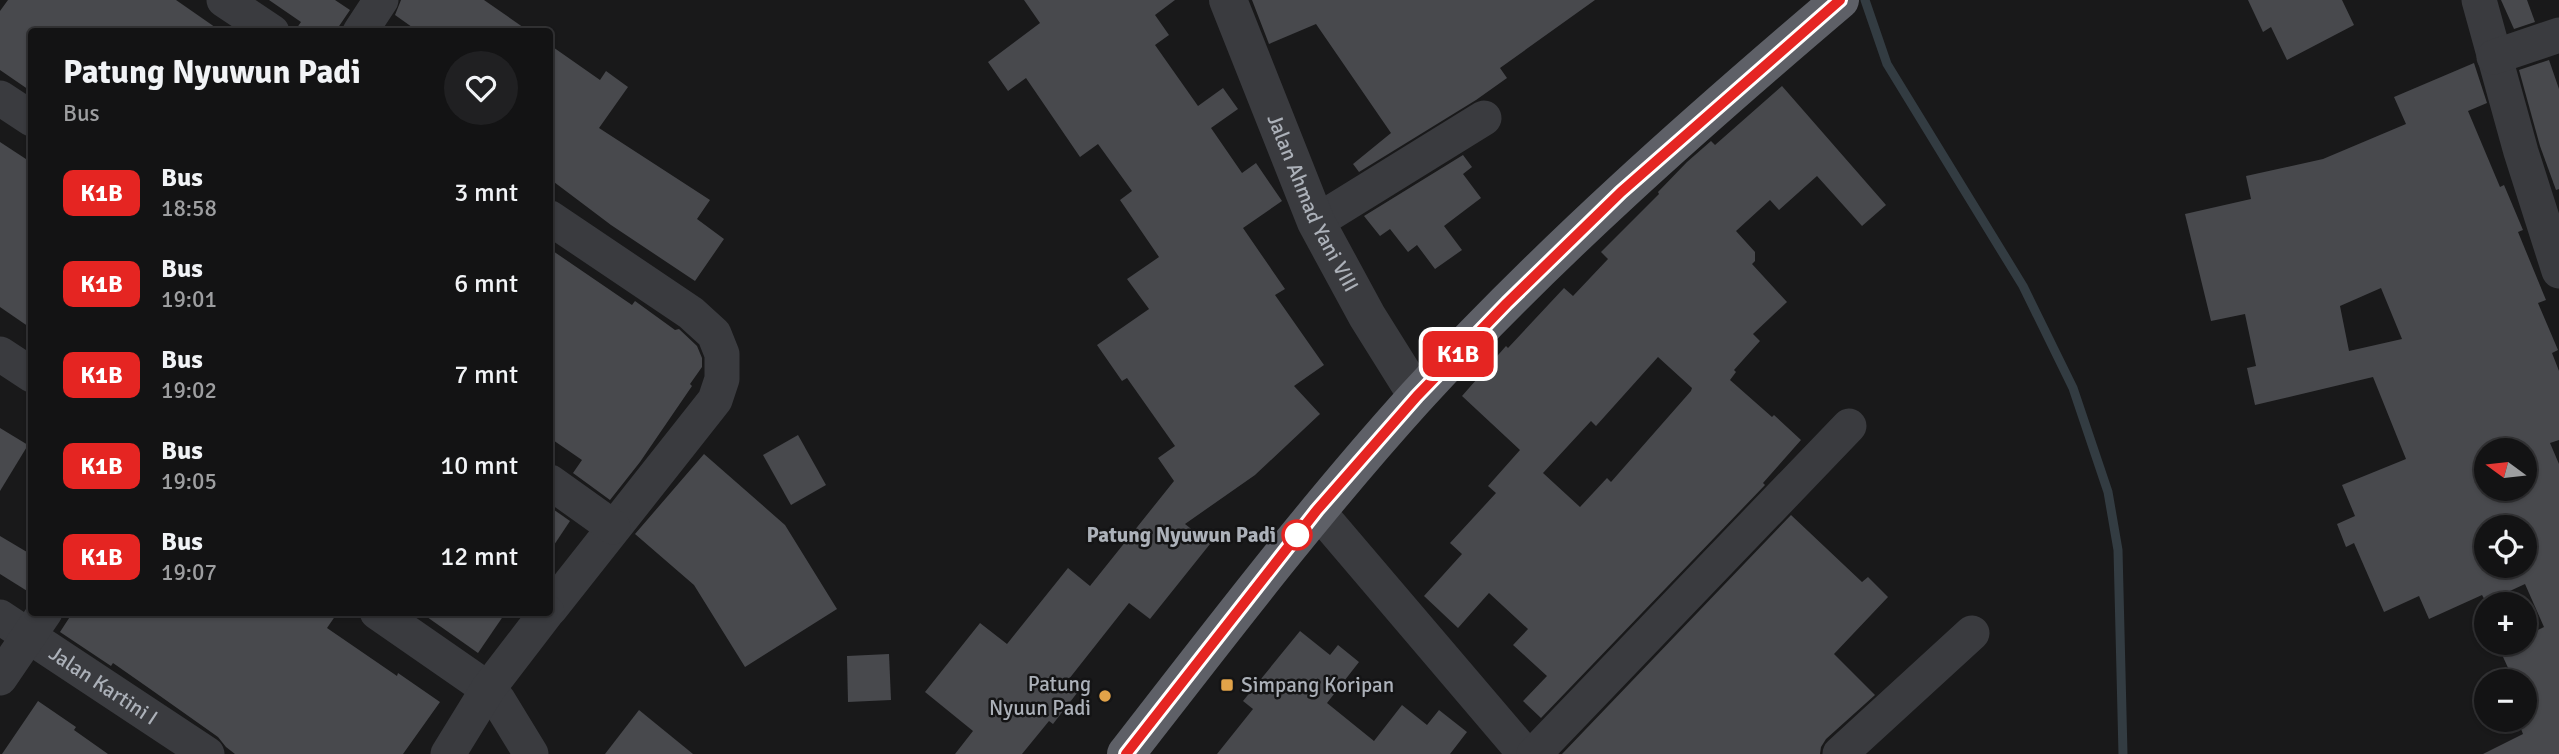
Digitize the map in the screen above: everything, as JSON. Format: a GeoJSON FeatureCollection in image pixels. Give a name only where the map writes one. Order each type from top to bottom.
{"type":"FeatureCollection","features":[{"type":"Feature","properties":{"kind":"highway"},"geometry":{"type":"LineString","coordinates":[[1126,754],[1317,510],[1417,396],[1507,303],[1621,192],[1838,2]]}},
{"type":"Feature","properties":{"kind":"street"},"geometry":{"type":"LineString","coordinates":[[224,0],[266,28]]}},
{"type":"Feature","properties":{"kind":"street"},"geometry":{"type":"LineString","coordinates":[[363,28],[381,0]]}},
{"type":"Feature","properties":{"kind":"street","name":"Jalan Ahmad Yani VIII"},"geometry":{"type":"LineString","coordinates":[[1228,0],[1316,222],[1336,262],[1417,396]]}},
{"type":"Feature","properties":{"kind":"street"},"geometry":{"type":"LineString","coordinates":[[2479,0],[2559,271]]}},
{"type":"Feature","properties":{"kind":"street"},"geometry":{"type":"LineString","coordinates":[[2494,57],[2559,35]]}},
{"type":"Feature","properties":{"kind":"street"},"geometry":{"type":"LineString","coordinates":[[0,98],[28,116]]}},
{"type":"Feature","properties":{"kind":"street"},"geometry":{"type":"LineString","coordinates":[[1316,222],[1484,118]]}},
{"type":"Feature","properties":{"kind":"street"},"geometry":{"type":"LineString","coordinates":[[553,220],[691,313],[714,334],[722,354],[722,379],[715,400],[553,605]]}},
{"type":"Feature","properties":{"kind":"street"},"geometry":{"type":"LineString","coordinates":[[0,354],[28,372]]}},
{"type":"Feature","properties":{"kind":"street"},"geometry":{"type":"LineString","coordinates":[[1534,754],[1849,426]]}},
{"type":"Feature","properties":{"kind":"street"},"geometry":{"type":"LineString","coordinates":[[553,484],[613,527]]}},
{"type":"Feature","properties":{"kind":"street"},"geometry":{"type":"LineString","coordinates":[[1317,510],[1524,754]]}},
{"type":"Feature","properties":{"kind":"street"},"geometry":{"type":"LineString","coordinates":[[383,616],[488,689],[498,700],[531,754]]}},
{"type":"Feature","properties":{"kind":"street"},"geometry":{"type":"LineString","coordinates":[[448,754],[488,689],[544,616]]}},
{"type":"Feature","properties":{"kind":"street","name":"Jalan Kartini I"},"geometry":{"type":"LineString","coordinates":[[0,617],[37,624],[207,754]]}},
{"type":"Feature","properties":{"kind":"street"},"geometry":{"type":"LineString","coordinates":[[0,678],[37,624]]}},
{"type":"Feature","properties":{"kind":"street"},"geometry":{"type":"LineString","coordinates":[[1840,754],[1972,633]]}},
{"type":"Feature","properties":{"kind":"building"},"geometry":{"type":"Polygon","coordinates":[[[8,0],[176,0],[216,28],[28,28],[28,89],[0,70],[0,11],[8,0]]]}},
{"type":"Feature","properties":{"kind":"building"},"geometry":{"type":"Polygon","coordinates":[[[269,0],[335,0],[350,10],[338,28],[297,28],[301,22],[269,0]]]}},
{"type":"Feature","properties":{"kind":"building"},"geometry":{"type":"Polygon","coordinates":[[[401,0],[484,0],[524,28],[413,28],[395,15],[401,0]]]}},
{"type":"Feature","properties":{"kind":"building"},"geometry":{"type":"Polygon","coordinates":[[[1024,0],[1175,0],[1155,15],[1169,35],[1155,45],[1198,106],[1223,88],[1238,109],[1211,128],[1242,173],[1256,163],[1282,201],[1243,228],[1285,289],[1275,295],[1324,365],[1294,386],[1320,414],[1255,475],[1185,524],[1210,544],[1150,619],[1129,603],[1065,684],[1077,693],[1053,724],[1049,721],[1022,754],[955,754],[973,731],[925,692],[980,623],[1007,644],[1068,568],[1090,586],[1174,481],[1158,458],[1175,446],[1127,378],[1122,381],[1097,345],[1149,309],[1127,279],[1159,257],[1120,200],[1132,191],[1098,144],[1080,157],[1026,78],[1008,91],[988,62],[1040,23],[1024,0]]]}},
{"type":"Feature","properties":{"kind":"building"},"geometry":{"type":"Polygon","coordinates":[[[1252,0],[1595,0],[1500,68],[1507,78],[1359,172],[1353,164],[1391,133],[1316,24],[1269,44],[1252,0]]]}},
{"type":"Feature","properties":{"kind":"building"},"geometry":{"type":"Polygon","coordinates":[[[2248,0],[2342,0],[2354,25],[2287,60],[2271,27],[2263,32],[2248,0]]]}},
{"type":"Feature","properties":{"kind":"building"},"geometry":{"type":"Polygon","coordinates":[[[2501,0],[2527,0],[2535,22],[2514,29],[2501,0]]]}},
{"type":"Feature","properties":{"kind":"building"},"geometry":{"type":"Polygon","coordinates":[[[553,47],[600,80],[606,71],[628,87],[599,128],[710,200],[697,219],[724,239],[695,281],[611,225],[553,181],[553,47]]]}},
{"type":"Feature","properties":{"kind":"building"},"geometry":{"type":"Polygon","coordinates":[[[2549,60],[2559,89],[2559,189],[2556,190],[2540,146],[2519,70],[2549,60]]]}},
{"type":"Feature","properties":{"kind":"building"},"geometry":{"type":"Polygon","coordinates":[[[2474,63],[2487,103],[2468,111],[2500,187],[2504,185],[2523,230],[2518,232],[2546,300],[2538,303],[2558,350],[2552,353],[2559,371],[2559,440],[2550,443],[2559,464],[2559,754],[2483,754],[2523,734],[2522,732],[2537,732],[2537,669],[2509,669],[2502,655],[2537,655],[2537,630],[2544,627],[2537,611],[2537,592],[2529,592],[2525,584],[2508,592],[2474,592],[2474,599],[2429,619],[2419,596],[2384,612],[2354,543],[2346,547],[2337,524],[2355,516],[2342,485],[2406,459],[2373,377],[2255,405],[2247,368],[2256,366],[2245,314],[2211,321],[2185,214],[2251,199],[2246,176],[2323,159],[2406,124],[2394,97],[2474,63]],[[2381,288],[2340,306],[2349,351],[2402,339],[2381,288]]]}},
{"type":"Feature","properties":{"kind":"building"},"geometry":{"type":"Polygon","coordinates":[[[1782,86],[1886,205],[1862,226],[1817,176],[1779,210],[1770,200],[1736,231],[1755,252],[1755,261],[1752,264],[1787,302],[1753,334],[1760,341],[1734,370],[1736,372],[1730,380],[1801,440],[1763,483],[1765,485],[1541,718],[1523,701],[1547,676],[1513,645],[1528,629],[1489,593],[1458,628],[1424,596],[1462,554],[1450,543],[1496,493],[1488,486],[1520,450],[1462,396],[1506,346],[1508,348],[1564,288],[1573,296],[1608,259],[1601,252],[1687,162],[1711,141],[1715,145],[1782,86]],[[1658,357],[1596,426],[1591,421],[1543,473],[1580,507],[1607,478],[1611,482],[1692,388],[1658,357]]]}},
{"type":"Feature","properties":{"kind":"building"},"geometry":{"type":"Polygon","coordinates":[[[0,142],[28,160],[28,326],[0,307],[0,142]]]}},
{"type":"Feature","properties":{"kind":"building"},"geometry":{"type":"Polygon","coordinates":[[[1463,155],[1472,167],[1463,174],[1481,198],[1444,226],[1462,250],[1435,269],[1417,245],[1408,252],[1390,229],[1380,236],[1364,216],[1463,155]]]}},
{"type":"Feature","properties":{"kind":"building"},"geometry":{"type":"Polygon","coordinates":[[[553,251],[632,305],[635,301],[675,330],[679,329],[697,346],[702,358],[702,367],[690,384],[692,386],[640,462],[610,500],[573,473],[582,460],[553,440],[553,251]]]}},
{"type":"Feature","properties":{"kind":"building"},"geometry":{"type":"Polygon","coordinates":[[[0,428],[28,445],[0,491],[0,428]]]}},
{"type":"Feature","properties":{"kind":"building"},"geometry":{"type":"Polygon","coordinates":[[[798,435],[826,485],[791,505],[763,455],[798,435]]]}},
{"type":"Feature","properties":{"kind":"building"},"geometry":{"type":"Polygon","coordinates":[[[704,454],[785,525],[837,609],[745,667],[694,585],[635,534],[704,454]]]}},
{"type":"Feature","properties":{"kind":"building"},"geometry":{"type":"Polygon","coordinates":[[[553,509],[570,521],[553,546],[553,509]]]}},
{"type":"Feature","properties":{"kind":"building"},"geometry":{"type":"Polygon","coordinates":[[[1791,515],[1862,582],[1868,577],[1888,597],[1834,654],[1875,695],[1826,739],[1820,754],[1562,754],[1791,515]]]}},
{"type":"Feature","properties":{"kind":"building"},"geometry":{"type":"Polygon","coordinates":[[[0,536],[28,553],[28,592],[0,574],[0,536]]]}},
{"type":"Feature","properties":{"kind":"building"},"geometry":{"type":"Polygon","coordinates":[[[70,616],[335,616],[327,628],[440,702],[403,754],[235,754],[218,737],[113,663],[111,666],[60,632],[70,616]]]}},
{"type":"Feature","properties":{"kind":"building"},"geometry":{"type":"Polygon","coordinates":[[[426,616],[503,616],[478,653],[426,616]]]}},
{"type":"Feature","properties":{"kind":"building"},"geometry":{"type":"Polygon","coordinates":[[[1300,631],[1330,655],[1338,645],[1359,662],[1327,703],[1374,741],[1402,705],[1427,725],[1439,710],[1467,732],[1450,754],[1217,754],[1253,709],[1243,701],[1300,631]]]}},
{"type":"Feature","properties":{"kind":"building"},"geometry":{"type":"Polygon","coordinates":[[[889,654],[891,700],[848,702],[847,656],[889,654]]]}},
{"type":"Feature","properties":{"kind":"building"},"geometry":{"type":"Polygon","coordinates":[[[38,701],[76,727],[74,730],[108,754],[2,754],[38,701]]]}},
{"type":"Feature","properties":{"kind":"building"},"geometry":{"type":"Polygon","coordinates":[[[639,710],[693,754],[605,754],[639,710]]]}},
{"type":"Feature","properties":{"kind":"waterway"},"geometry":{"type":"LineString","coordinates":[[1865,0],[1887,64],[2023,286],[2073,388],[2108,492],[2118,550],[2123,754]]}},
{"type":"Feature","properties":{"kind":"bus line","name":"K1B"},"geometry":{"type":"LineString","coordinates":[[1126,754],[1317,510],[1417,396],[1507,303],[1621,192],[1840,0]]}},
{"type":"Feature","properties":{"kind":"place","name":"Patung Nyuwun Padi"},"geometry":{"type":"Point","coordinates":[1297,535]}},
{"type":"Feature","properties":{"kind":"place","name":"Simpang Koripan"},"geometry":{"type":"Point","coordinates":[1227,685]}},
{"type":"Feature","properties":{"kind":"place","name":"Patung Nyuun Padi"},"geometry":{"type":"Point","coordinates":[1105,696]}}]}
